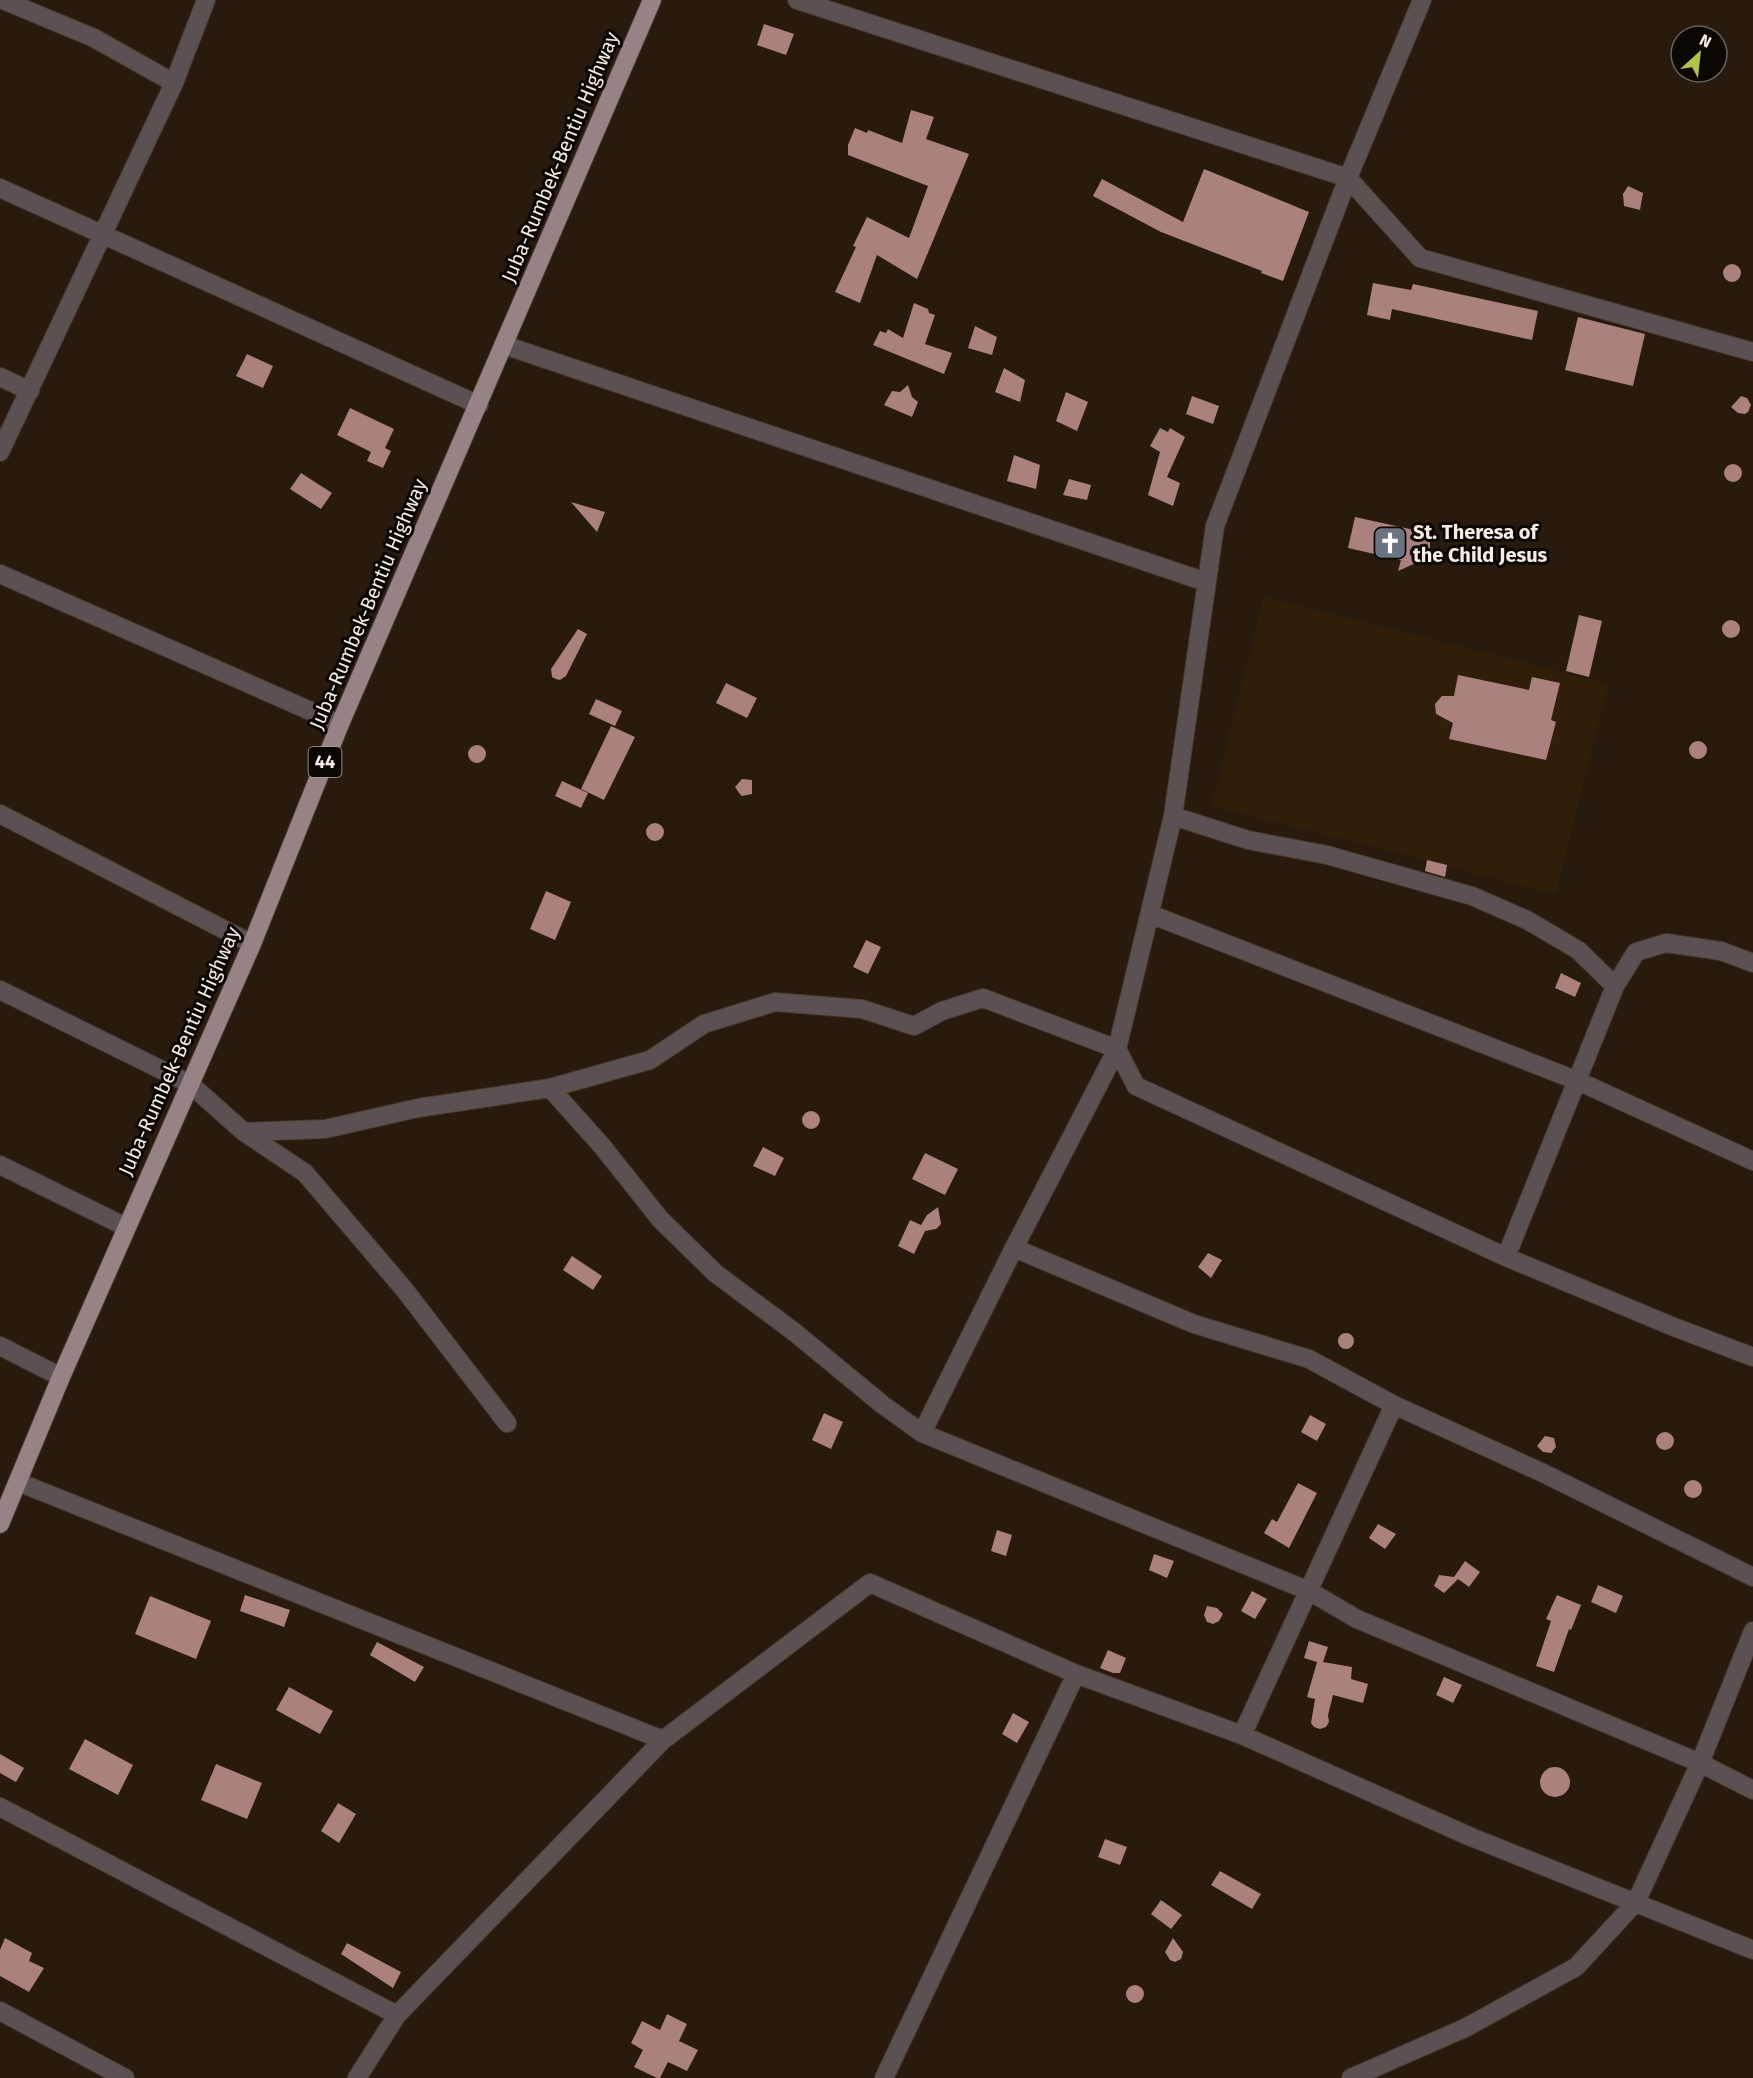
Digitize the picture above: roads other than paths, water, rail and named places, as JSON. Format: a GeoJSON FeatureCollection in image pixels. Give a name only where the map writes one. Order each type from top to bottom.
{"type":"FeatureCollection","features":[{"type":"Feature","properties":{"kind":"main road","name":"Juba-Rumbek-Bentiu Highway"},"geometry":{"type":"LineString","coordinates":[[0,1524],[126,1227],[252,944],[340,724],[652,0]]}},
{"type":"Feature","properties":{"kind":"street"},"geometry":{"type":"LineString","coordinates":[[3,0],[94,38],[174,83]]}},
{"type":"Feature","properties":{"kind":"street"},"geometry":{"type":"LineString","coordinates":[[0,452],[174,83],[206,0]]}},
{"type":"Feature","properties":{"kind":"street"},"geometry":{"type":"LineString","coordinates":[[796,0],[1348,178],[1420,258],[1753,352]]}},
{"type":"Feature","properties":{"kind":"street"},"geometry":{"type":"LineString","coordinates":[[922,1433],[1117,1049],[1173,816],[1215,526],[1348,178],[1422,0]]}},
{"type":"Feature","properties":{"kind":"street"},"geometry":{"type":"LineString","coordinates":[[0,188],[479,405]]}},
{"type":"Feature","properties":{"kind":"street"},"geometry":{"type":"LineString","coordinates":[[504,345],[1206,582]]}},
{"type":"Feature","properties":{"kind":"street"},"geometry":{"type":"LineString","coordinates":[[0,377],[30,391]]}},
{"type":"Feature","properties":{"kind":"street"},"geometry":{"type":"LineString","coordinates":[[0,574],[340,724]]}},
{"type":"Feature","properties":{"kind":"street"},"geometry":{"type":"LineString","coordinates":[[0,814],[252,944]]}},
{"type":"Feature","properties":{"kind":"street"},"geometry":{"type":"LineString","coordinates":[[1173,816],[1248,840],[1327,855],[1472,896],[1527,920],[1578,950],[1616,986]]}},
{"type":"Feature","properties":{"kind":"street"},"geometry":{"type":"LineString","coordinates":[[1150,914],[1578,1081],[1753,1161]]}},
{"type":"Feature","properties":{"kind":"street"},"geometry":{"type":"LineString","coordinates":[[1506,1257],[1616,986],[1636,952],[1666,943],[1721,951],[1753,963]]}},
{"type":"Feature","properties":{"kind":"street"},"geometry":{"type":"LineString","coordinates":[[0,990],[190,1084],[244,1132],[305,1173],[404,1289],[507,1423]]}},
{"type":"Feature","properties":{"kind":"street"},"geometry":{"type":"LineString","coordinates":[[244,1132],[325,1128],[418,1107],[550,1088],[650,1060],[704,1023],[775,1002],[862,1009],[914,1026],[942,1011],[983,998],[1117,1049],[1136,1086],[1506,1257],[1674,1327],[1753,1357]]}},
{"type":"Feature","properties":{"kind":"street"},"geometry":{"type":"LineString","coordinates":[[550,1088],[602,1146],[660,1219],[715,1273],[794,1331],[883,1405],[922,1433],[1309,1591],[1357,1619],[1700,1763],[1753,1790]]}},
{"type":"Feature","properties":{"kind":"street"},"geometry":{"type":"LineString","coordinates":[[0,1165],[126,1227]]}},
{"type":"Feature","properties":{"kind":"street"},"geometry":{"type":"LineString","coordinates":[[1014,1248],[1194,1324],[1309,1359],[1394,1405],[1543,1473],[1753,1577]]}},
{"type":"Feature","properties":{"kind":"street"},"geometry":{"type":"LineString","coordinates":[[0,1346],[61,1377]]}},
{"type":"Feature","properties":{"kind":"street"},"geometry":{"type":"LineString","coordinates":[[1242,1735],[1394,1405]]}},
{"type":"Feature","properties":{"kind":"street"},"geometry":{"type":"LineString","coordinates":[[18,1482],[663,1740]]}},
{"type":"Feature","properties":{"kind":"street"},"geometry":{"type":"LineString","coordinates":[[357,2078],[397,2014],[663,1740],[870,1582],[1076,1674],[1242,1735],[1471,1837],[1753,1950]]}},
{"type":"Feature","properties":{"kind":"street"},"geometry":{"type":"LineString","coordinates":[[1350,2078],[1465,2028],[1576,1967],[1636,1902],[1700,1763],[1753,1630]]}},
{"type":"Feature","properties":{"kind":"street"},"geometry":{"type":"LineString","coordinates":[[884,2078],[1076,1674]]}},
{"type":"Feature","properties":{"kind":"street"},"geometry":{"type":"LineString","coordinates":[[0,1807],[397,2014]]}},
{"type":"Feature","properties":{"kind":"street"},"geometry":{"type":"LineString","coordinates":[[0,2011],[125,2078]]}},
{"type":"Feature","properties":{"kind":"place","name":"St. Theresa of the Child Jesus"},"geometry":{"type":"Point","coordinates":[1390,543]}}]}
